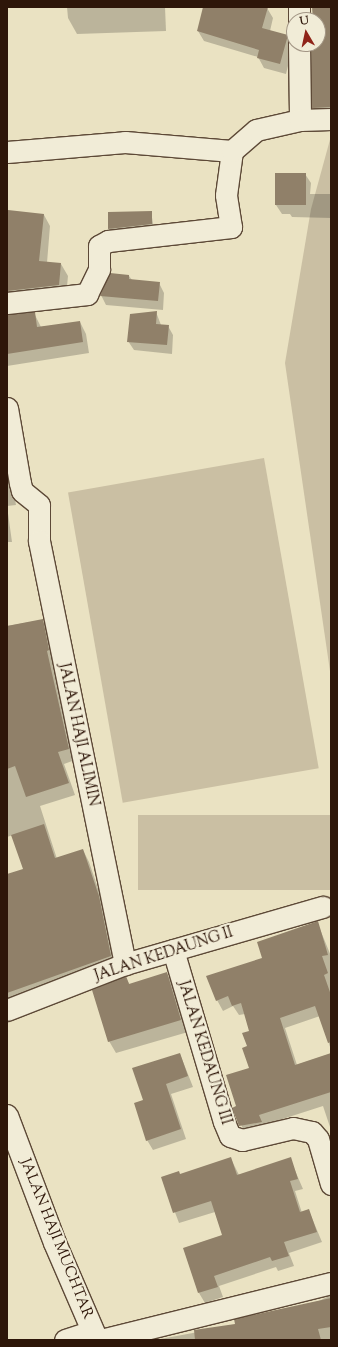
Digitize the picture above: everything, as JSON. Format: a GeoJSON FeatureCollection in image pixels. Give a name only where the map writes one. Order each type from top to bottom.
{"type":"FeatureCollection","features":[{"type":"Feature","properties":{"kind":"street"},"geometry":{"type":"LineString","coordinates":[[299,52],[300,120]]}},
{"type":"Feature","properties":{"kind":"street"},"geometry":{"type":"LineString","coordinates":[[7,303],[86,294],[99,268],[99,246],[108,241],[232,227],[226,195],[232,151],[256,130],[300,120],[331,119]]}},
{"type":"Feature","properties":{"kind":"street"},"geometry":{"type":"LineString","coordinates":[[7,152],[125,142],[232,151]]}},
{"type":"Feature","properties":{"kind":"street","name":"JALAN HAJI ALIMIN"},"geometry":{"type":"LineString","coordinates":[[7,408],[22,491],[39,505],[39,541],[125,964]]}},
{"type":"Feature","properties":{"kind":"street","name":"JALAN KEDAUNG II"},"geometry":{"type":"LineString","coordinates":[[7,1010],[125,964],[323,907]]}},
{"type":"Feature","properties":{"kind":"street","name":"JALAN KEDAUNG III"},"geometry":{"type":"LineString","coordinates":[[173,950],[224,1122],[230,1136],[236,1140],[252,1139],[294,1128],[312,1132],[318,1139],[331,1184]]}},
{"type":"Feature","properties":{"kind":"street","name":"JALAN HAJI MUCHTAR"},"geometry":{"type":"LineString","coordinates":[[7,1116],[55,1243],[97,1337]]}},
{"type":"Feature","properties":{"kind":"street"},"geometry":{"type":"LineString","coordinates":[[65,1340],[97,1337],[331,1283]]}},
{"type":"Feature","properties":{"kind":"shaded area"},"geometry":{"type":"Polygon","coordinates":[[[331,136],[331,678],[285,363],[311,209],[331,136]]]}},
{"type":"Feature","properties":{"kind":"shaded area"},"geometry":{"type":"Polygon","coordinates":[[[264,458],[319,768],[123,803],[68,493],[264,458]]]}},
{"type":"Feature","properties":{"kind":"shaded area"},"geometry":{"type":"Polygon","coordinates":[[[138,815],[331,815],[331,890],[138,890],[138,815]]]}},
{"type":"Feature","properties":{"kind":"building"},"geometry":{"type":"Polygon","coordinates":[[[203,7],[268,7],[262,28],[286,34],[286,42],[280,64],[257,58],[259,50],[197,31],[203,7]]]}},
{"type":"Feature","properties":{"kind":"building"},"geometry":{"type":"Polygon","coordinates":[[[312,7],[331,7],[331,107],[312,108],[311,52],[326,52],[326,12],[312,12],[312,7]]]}},
{"type":"Feature","properties":{"kind":"building"},"geometry":{"type":"Polygon","coordinates":[[[275,173],[306,173],[306,205],[275,205],[275,173]]]}},
{"type":"Feature","properties":{"kind":"building"},"geometry":{"type":"Polygon","coordinates":[[[8,210],[44,214],[39,261],[61,263],[59,285],[7,291],[8,210]]]}},
{"type":"Feature","properties":{"kind":"building"},"geometry":{"type":"Polygon","coordinates":[[[152,211],[152,224],[108,229],[108,212],[152,211]]]}},
{"type":"Feature","properties":{"kind":"building"},"geometry":{"type":"Polygon","coordinates":[[[110,273],[129,275],[129,279],[160,282],[158,301],[100,296],[110,273]]]}},
{"type":"Feature","properties":{"kind":"building"},"geometry":{"type":"Polygon","coordinates":[[[157,311],[156,324],[169,325],[167,345],[127,342],[130,314],[157,311]]]}},
{"type":"Feature","properties":{"kind":"building"},"geometry":{"type":"Polygon","coordinates":[[[35,312],[37,327],[80,321],[83,342],[7,354],[7,315],[35,312]]]}},
{"type":"Feature","properties":{"kind":"building"},"geometry":{"type":"Polygon","coordinates":[[[43,619],[49,650],[47,651],[69,749],[58,752],[69,783],[26,797],[15,766],[7,769],[7,626],[43,619]]]}},
{"type":"Feature","properties":{"kind":"building"},"geometry":{"type":"Polygon","coordinates":[[[44,824],[55,858],[83,849],[99,896],[111,956],[7,993],[7,874],[23,869],[11,835],[44,824]]]}},
{"type":"Feature","properties":{"kind":"building"},"geometry":{"type":"Polygon","coordinates":[[[318,921],[328,955],[322,956],[328,973],[324,975],[331,995],[331,1042],[328,1043],[315,1006],[280,1018],[295,1065],[331,1053],[331,1092],[259,1115],[262,1122],[239,1126],[232,1108],[236,1106],[226,1075],[249,1068],[242,1048],[247,1046],[242,1033],[249,1031],[241,1003],[232,1006],[228,996],[216,1001],[206,976],[262,958],[257,942],[318,921]]]}},
{"type":"Feature","properties":{"kind":"building"},"geometry":{"type":"Polygon","coordinates":[[[167,972],[181,1020],[108,1042],[92,990],[126,976],[129,984],[167,972]]]}},
{"type":"Feature","properties":{"kind":"building"},"geometry":{"type":"Polygon","coordinates":[[[180,1053],[188,1076],[166,1084],[181,1129],[146,1141],[134,1103],[143,1100],[132,1068],[180,1053]]]}},
{"type":"Feature","properties":{"kind":"building"},"geometry":{"type":"Polygon","coordinates":[[[231,1157],[237,1175],[291,1157],[298,1179],[290,1181],[300,1212],[309,1209],[317,1232],[284,1242],[289,1256],[272,1261],[270,1257],[214,1276],[218,1287],[198,1293],[183,1248],[222,1235],[211,1201],[173,1213],[161,1177],[179,1171],[180,1174],[231,1157]]]}},
{"type":"Feature","properties":{"kind":"building"},"geometry":{"type":"Polygon","coordinates":[[[331,1298],[331,1327],[318,1329],[321,1340],[195,1340],[194,1330],[235,1324],[234,1319],[331,1298]]]}}]}
